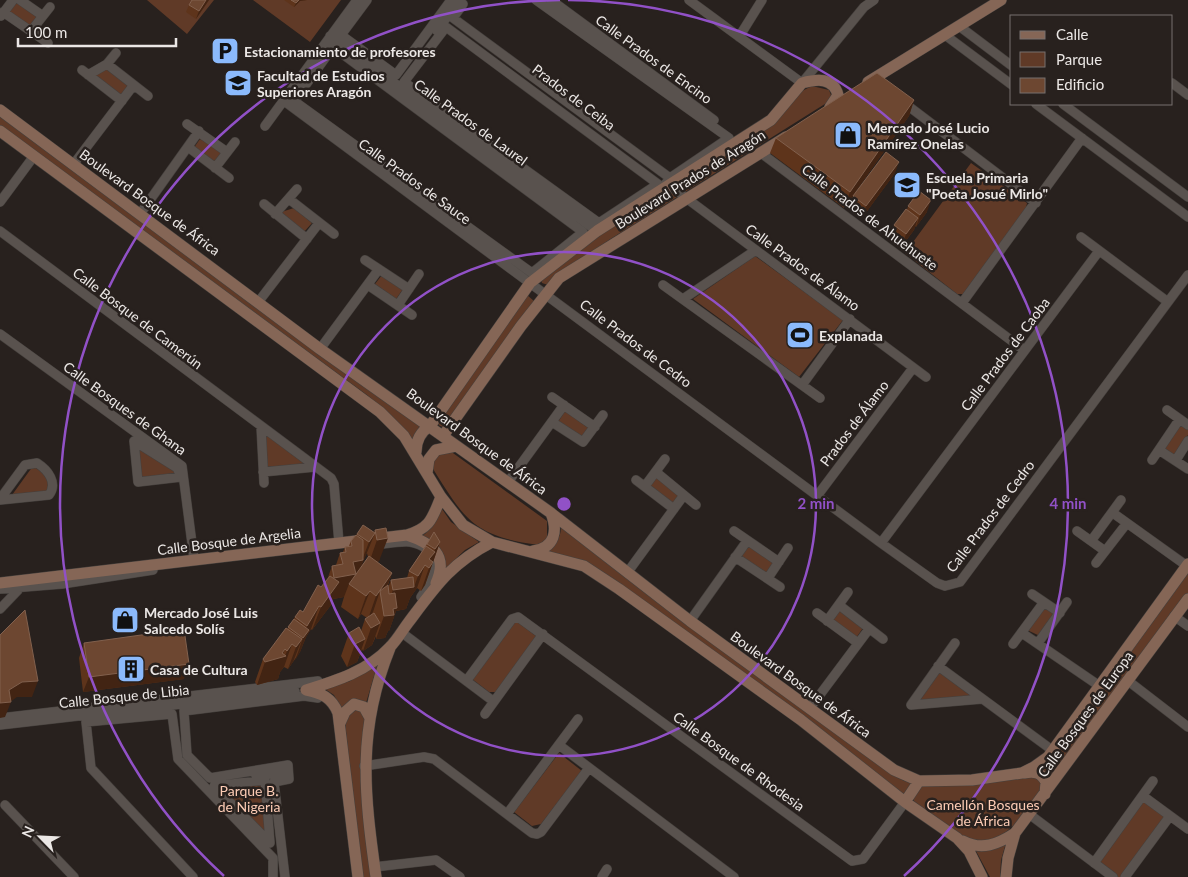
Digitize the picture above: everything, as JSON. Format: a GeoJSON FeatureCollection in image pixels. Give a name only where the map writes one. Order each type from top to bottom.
{"type":"FeatureCollection","features":[{"type":"Feature","properties":{"kind":"street"},"geometry":{"type":"LineString","coordinates":[[13,0],[2,14],[48,43]]}},
{"type":"Feature","properties":{"kind":"street"},"geometry":{"type":"LineString","coordinates":[[20,0],[43,16]]}},
{"type":"Feature","properties":{"kind":"street"},"geometry":{"type":"LineString","coordinates":[[265,126],[357,0]]}},
{"type":"Feature","properties":{"kind":"street"},"geometry":{"type":"LineString","coordinates":[[367,0],[341,35],[396,75],[454,1]]}},
{"type":"Feature","properties":{"kind":"street"},"geometry":{"type":"LineString","coordinates":[[454,1],[463,4],[453,18],[670,178],[729,138],[536,0]]}},
{"type":"Feature","properties":{"kind":"street","name":"Calle Prados de Encino"},"geometry":{"type":"LineString","coordinates":[[551,0],[741,140]]}},
{"type":"Feature","properties":{"kind":"street"},"geometry":{"type":"LineString","coordinates":[[689,0],[802,83],[825,80],[834,86],[838,95],[836,100],[826,109],[855,91],[876,81],[958,26],[1001,0]]}},
{"type":"Feature","properties":{"kind":"street"},"geometry":{"type":"LineString","coordinates":[[739,37],[762,0]]}},
{"type":"Feature","properties":{"kind":"street"},"geometry":{"type":"LineString","coordinates":[[802,83],[864,7],[874,0]]}},
{"type":"Feature","properties":{"kind":"street"},"geometry":{"type":"LineString","coordinates":[[400,84],[445,19],[454,1]]}},
{"type":"Feature","properties":{"kind":"street"},"geometry":{"type":"LineString","coordinates":[[31,31],[50,7]]}},
{"type":"Feature","properties":{"kind":"street","name":"Prados de Ceiba"},"geometry":{"type":"LineString","coordinates":[[445,19],[686,198]]}},
{"type":"Feature","properties":{"kind":"street"},"geometry":{"type":"LineString","coordinates":[[958,26],[1010,65]]}},
{"type":"Feature","properties":{"kind":"street"},"geometry":{"type":"LineString","coordinates":[[446,27],[658,184],[599,223],[400,84],[446,27]]}},
{"type":"Feature","properties":{"kind":"street"},"geometry":{"type":"LineString","coordinates":[[945,35],[1010,84]]}},
{"type":"Feature","properties":{"kind":"street","name":"Calle Prados de Laurel"},"geometry":{"type":"LineString","coordinates":[[330,36],[400,84],[596,230]]}},
{"type":"Feature","properties":{"kind":"street"},"geometry":{"type":"LineString","coordinates":[[333,47],[521,186],[583,232],[532,273],[294,101],[333,47]]}},
{"type":"Feature","properties":{"kind":"street"},"geometry":{"type":"LineString","coordinates":[[116,52],[107,64],[84,72],[122,101]]}},
{"type":"Feature","properties":{"kind":"street"},"geometry":{"type":"LineString","coordinates":[[107,64],[148,96]]}},
{"type":"Feature","properties":{"kind":"street","name":"Boulevard Prados de Aragón"},"geometry":{"type":"LineString","coordinates":[[416,452],[419,437],[430,426],[530,282],[596,230],[771,120],[802,83]]}},
{"type":"Feature","properties":{"kind":"street"},"geometry":{"type":"LineString","coordinates":[[1173,84],[1188,95]]}},
{"type":"Feature","properties":{"kind":"street"},"geometry":{"type":"LineString","coordinates":[[73,165],[133,86]]}},
{"type":"Feature","properties":{"kind":"street"},"geometry":{"type":"LineString","coordinates":[[895,96],[1036,203]]}},
{"type":"Feature","properties":{"kind":"street","name":"Calle Prados de Sauce"},"geometry":{"type":"LineString","coordinates":[[284,102],[546,294]]}},
{"type":"Feature","properties":{"kind":"street"},"geometry":{"type":"LineString","coordinates":[[1037,105],[1188,217]]}},
{"type":"Feature","properties":{"kind":"street"},"geometry":{"type":"LineString","coordinates":[[1064,105],[1188,197]]}},
{"type":"Feature","properties":{"kind":"street","name":"Boulevard Bosque de África"},"geometry":{"type":"LineString","coordinates":[[0,110],[259,301],[320,349],[551,513],[690,621],[894,770],[919,781],[972,780],[1022,773],[1034,767],[1052,750]]}},
{"type":"Feature","properties":{"kind":"street"},"geometry":{"type":"LineString","coordinates":[[187,124],[227,152]]}},
{"type":"Feature","properties":{"kind":"street"},"geometry":{"type":"LineString","coordinates":[[0,130],[380,412],[404,436],[416,452],[441,497],[462,525],[492,542],[584,566],[801,720],[905,802],[957,838],[975,846],[989,846],[1015,833]]}},
{"type":"Feature","properties":{"kind":"street"},"geometry":{"type":"LineString","coordinates":[[140,214],[199,131]]}},
{"type":"Feature","properties":{"kind":"street","name":"Boulevard Prados de Aragón"},"geometry":{"type":"LineString","coordinates":[[443,436],[559,278],[792,132]]}},
{"type":"Feature","properties":{"kind":"street"},"geometry":{"type":"LineString","coordinates":[[962,303],[1082,138]]}},
{"type":"Feature","properties":{"kind":"street"},"geometry":{"type":"LineString","coordinates":[[215,168],[235,142]]}},
{"type":"Feature","properties":{"kind":"street"},"geometry":{"type":"LineString","coordinates":[[188,147],[229,178]]}},
{"type":"Feature","properties":{"kind":"street","name":"Calle Prados de Ahuehuete"},"geometry":{"type":"LineString","coordinates":[[761,153],[1024,350]]}},
{"type":"Feature","properties":{"kind":"street"},"geometry":{"type":"LineString","coordinates":[[0,202],[34,156]]}},
{"type":"Feature","properties":{"kind":"street"},"geometry":{"type":"LineString","coordinates":[[275,214],[298,188]]}},
{"type":"Feature","properties":{"kind":"street","name":"Calle Prados de Álamo"},"geometry":{"type":"LineString","coordinates":[[686,198],[926,377]]}},
{"type":"Feature","properties":{"kind":"street"},"geometry":{"type":"LineString","coordinates":[[288,199],[334,234]]}},
{"type":"Feature","properties":{"kind":"street"},"geometry":{"type":"LineString","coordinates":[[264,204],[307,239]]}},
{"type":"Feature","properties":{"kind":"street"},"geometry":{"type":"LineString","coordinates":[[259,301],[319,224]]}},
{"type":"Feature","properties":{"kind":"street","name":"Calle Bosque de Camerún"},"geometry":{"type":"LineString","coordinates":[[0,231],[333,482],[339,543]]}},
{"type":"Feature","properties":{"kind":"street"},"geometry":{"type":"LineString","coordinates":[[1082,238],[1168,302]]}},
{"type":"Feature","properties":{"kind":"street"},"geometry":{"type":"LineString","coordinates":[[683,299],[756,250]]}},
{"type":"Feature","properties":{"kind":"street","name":"Calle Prados de Caoba"},"geometry":{"type":"LineString","coordinates":[[881,543],[1099,251]]}},
{"type":"Feature","properties":{"kind":"street"},"geometry":{"type":"LineString","coordinates":[[365,260],[409,289]]}},
{"type":"Feature","properties":{"kind":"street"},"geometry":{"type":"LineString","coordinates":[[320,349],[379,269]]}},
{"type":"Feature","properties":{"kind":"street"},"geometry":{"type":"LineString","coordinates":[[398,305],[419,274]]}},
{"type":"Feature","properties":{"kind":"street","name":"Calle Prados de Cedro"},"geometry":{"type":"LineString","coordinates":[[546,294],[881,543],[936,583],[945,586],[960,582],[1188,275]]}},
{"type":"Feature","properties":{"kind":"street"},"geometry":{"type":"LineString","coordinates":[[368,284],[412,315]]}},
{"type":"Feature","properties":{"kind":"street"},"geometry":{"type":"LineString","coordinates":[[663,285],[820,398]]}},
{"type":"Feature","properties":{"kind":"street"},"geometry":{"type":"LineString","coordinates":[[802,384],[850,319]]}},
{"type":"Feature","properties":{"kind":"street","name":"Calle Bosques de Ghana"},"geometry":{"type":"LineString","coordinates":[[0,334],[182,466],[194,559]]}},
{"type":"Feature","properties":{"kind":"street","name":"Prados de Álamo"},"geometry":{"type":"LineString","coordinates":[[817,496],[913,368]]}},
{"type":"Feature","properties":{"kind":"street"},"geometry":{"type":"LineString","coordinates":[[552,397],[595,426]]}},
{"type":"Feature","properties":{"kind":"street"},"geometry":{"type":"LineString","coordinates":[[508,482],[564,405]]}},
{"type":"Feature","properties":{"kind":"street"},"geometry":{"type":"LineString","coordinates":[[1166,410],[1188,425]]}},
{"type":"Feature","properties":{"kind":"street"},"geometry":{"type":"LineString","coordinates":[[552,422],[583,442],[603,415]]}},
{"type":"Feature","properties":{"kind":"street"},"geometry":{"type":"LineString","coordinates":[[1152,460],[1179,420]]}},
{"type":"Feature","properties":{"kind":"street"},"geometry":{"type":"LineString","coordinates":[[261,426],[264,483]]}},
{"type":"Feature","properties":{"kind":"street"},"geometry":{"type":"LineString","coordinates":[[128,427],[135,486],[183,479]]}},
{"type":"Feature","properties":{"kind":"street"},"geometry":{"type":"LineString","coordinates":[[134,441],[176,468],[183,479],[138,482],[134,441]]}},
{"type":"Feature","properties":{"kind":"street"},"geometry":{"type":"LineString","coordinates":[[1176,460],[1188,441]]}},
{"type":"Feature","properties":{"kind":"street"},"geometry":{"type":"LineString","coordinates":[[428,473],[429,459],[436,450],[456,446]]}},
{"type":"Feature","properties":{"kind":"street"},"geometry":{"type":"LineString","coordinates":[[1159,450],[1188,469]]}},
{"type":"Feature","properties":{"kind":"street"},"geometry":{"type":"LineString","coordinates":[[645,486],[664,459]]}},
{"type":"Feature","properties":{"kind":"street"},"geometry":{"type":"LineString","coordinates":[[37,463],[48,472],[51,478],[52,490],[49,495],[0,500],[25,465],[37,463]]}},
{"type":"Feature","properties":{"kind":"street"},"geometry":{"type":"LineString","coordinates":[[263,472],[315,467]]}},
{"type":"Feature","properties":{"kind":"street"},"geometry":{"type":"LineString","coordinates":[[656,472],[696,504]]}},
{"type":"Feature","properties":{"kind":"street"},"geometry":{"type":"LineString","coordinates":[[636,480],[674,509]]}},
{"type":"Feature","properties":{"kind":"street"},"geometry":{"type":"LineString","coordinates":[[627,573],[684,495]]}},
{"type":"Feature","properties":{"kind":"street","name":"Calle Bosque de Argelia"},"geometry":{"type":"LineString","coordinates":[[0,583],[24,583],[194,559],[407,535],[420,531],[427,526],[441,497]]}},
{"type":"Feature","properties":{"kind":"street"},"geometry":{"type":"LineString","coordinates":[[1091,541],[1121,500]]}},
{"type":"Feature","properties":{"kind":"street"},"geometry":{"type":"LineString","coordinates":[[532,552],[545,548],[553,539],[556,524],[551,513]]}},
{"type":"Feature","properties":{"kind":"street"},"geometry":{"type":"LineString","coordinates":[[1113,513],[1187,565]]}},
{"type":"Feature","properties":{"kind":"street"},"geometry":{"type":"LineString","coordinates":[[1096,563],[1126,523]]}},
{"type":"Feature","properties":{"kind":"street"},"geometry":{"type":"LineString","coordinates":[[734,531],[779,562]]}},
{"type":"Feature","properties":{"kind":"street"},"geometry":{"type":"LineString","coordinates":[[1077,532],[1105,551]]}},
{"type":"Feature","properties":{"kind":"street"},"geometry":{"type":"LineString","coordinates":[[407,535],[430,544],[437,553],[440,562],[439,576],[433,589]]}},
{"type":"Feature","properties":{"kind":"street"},"geometry":{"type":"LineString","coordinates":[[690,621],[747,541]]}},
{"type":"Feature","properties":{"kind":"street"},"geometry":{"type":"LineString","coordinates":[[0,589],[24,583],[62,584],[260,555],[410,542],[421,546],[431,554],[435,566],[427,589],[388,642],[361,663],[334,677],[306,684],[0,718]]}},
{"type":"Feature","properties":{"kind":"street","name":"Calle Bosque de Libia"},"geometry":{"type":"LineString","coordinates":[[0,725],[306,690],[349,676],[390,648],[433,589],[469,554],[492,542]]}},
{"type":"Feature","properties":{"kind":"street"},"geometry":{"type":"LineString","coordinates":[[768,578],[788,548]]}},
{"type":"Feature","properties":{"kind":"street"},"geometry":{"type":"LineString","coordinates":[[735,557],[780,587]]}},
{"type":"Feature","properties":{"kind":"street","name":"Calle Bosques de Europa"},"geometry":{"type":"LineString","coordinates":[[1052,750],[1187,565]]}},
{"type":"Feature","properties":{"kind":"street"},"geometry":{"type":"LineString","coordinates":[[0,609],[24,583]]}},
{"type":"Feature","properties":{"kind":"street"},"geometry":{"type":"LineString","coordinates":[[827,621],[848,592]]}},
{"type":"Feature","properties":{"kind":"street"},"geometry":{"type":"LineString","coordinates":[[1032,594],[1060,613]]}},
{"type":"Feature","properties":{"kind":"street","name":"Calle Bosques de Europa"},"geometry":{"type":"LineString","coordinates":[[1006,877],[1008,858],[1015,833],[1188,599]]}},
{"type":"Feature","properties":{"kind":"street"},"geometry":{"type":"LineString","coordinates":[[1013,644],[1044,602]]}},
{"type":"Feature","properties":{"kind":"street"},"geometry":{"type":"LineString","coordinates":[[1038,643],[1067,602]]}},
{"type":"Feature","properties":{"kind":"street"},"geometry":{"type":"LineString","coordinates":[[839,605],[883,639]]}},
{"type":"Feature","properties":{"kind":"street"},"geometry":{"type":"LineString","coordinates":[[817,613],[858,643]]}},
{"type":"Feature","properties":{"kind":"street"},"geometry":{"type":"LineString","coordinates":[[1174,616],[1188,626]]}},
{"type":"Feature","properties":{"kind":"street","name":"Calle Bosque de Rhodesia"},"geometry":{"type":"LineString","coordinates":[[467,680],[514,618],[520,618],[852,861],[863,859],[905,802]]}},
{"type":"Feature","properties":{"kind":"street"},"geometry":{"type":"LineString","coordinates":[[810,708],[869,629]]}},
{"type":"Feature","properties":{"kind":"street"},"geometry":{"type":"LineString","coordinates":[[401,632],[494,702]]}},
{"type":"Feature","properties":{"kind":"street"},"geometry":{"type":"LineString","coordinates":[[1022,632],[1098,685]]}},
{"type":"Feature","properties":{"kind":"street"},"geometry":{"type":"LineString","coordinates":[[485,714],[543,634]]}},
{"type":"Feature","properties":{"kind":"street"},"geometry":{"type":"LineString","coordinates":[[955,643],[912,703],[912,706],[982,699]]}},
{"type":"Feature","properties":{"kind":"street"},"geometry":{"type":"LineString","coordinates":[[390,648],[382,668],[369,716],[364,766],[375,872],[436,860],[460,877]]}},
{"type":"Feature","properties":{"kind":"street"},"geometry":{"type":"LineString","coordinates":[[938,666],[1052,750]]}},
{"type":"Feature","properties":{"kind":"street"},"geometry":{"type":"LineString","coordinates":[[1127,680],[1188,727]]}},
{"type":"Feature","properties":{"kind":"street"},"geometry":{"type":"LineString","coordinates":[[306,690],[328,697],[334,704],[340,723],[358,877]]}},
{"type":"Feature","properties":{"kind":"street"},"geometry":{"type":"LineString","coordinates":[[280,876],[274,782],[289,779],[288,765],[210,778],[187,755],[184,711],[304,696],[314,696],[330,706],[335,715],[353,877]]}},
{"type":"Feature","properties":{"kind":"street"},"geometry":{"type":"LineString","coordinates":[[340,723],[345,712],[354,704],[364,707],[369,716]]}},
{"type":"Feature","properties":{"kind":"street"},"geometry":{"type":"LineString","coordinates":[[177,705],[182,755],[277,856]]}},
{"type":"Feature","properties":{"kind":"street"},"geometry":{"type":"LineString","coordinates":[[192,877],[91,768],[86,722],[172,714],[178,759],[273,858],[280,876]]}},
{"type":"Feature","properties":{"kind":"street"},"geometry":{"type":"LineString","coordinates":[[80,716],[88,773],[186,877]]}},
{"type":"Feature","properties":{"kind":"street"},"geometry":{"type":"LineString","coordinates":[[507,814],[578,719]]}},
{"type":"Feature","properties":{"kind":"street"},"geometry":{"type":"LineString","coordinates":[[558,745],[734,877]]}},
{"type":"Feature","properties":{"kind":"street"},"geometry":{"type":"LineString","coordinates":[[364,766],[429,758],[532,833],[540,833],[589,768]]}},
{"type":"Feature","properties":{"kind":"street"},"geometry":{"type":"LineString","coordinates":[[1022,773],[1033,771],[1041,774],[1046,782],[1044,795]]}},
{"type":"Feature","properties":{"kind":"street"},"geometry":{"type":"LineString","coordinates":[[267,778],[270,843],[214,786],[267,778],[284,772]]}},
{"type":"Feature","properties":{"kind":"street"},"geometry":{"type":"LineString","coordinates":[[206,782],[267,778]]}},
{"type":"Feature","properties":{"kind":"street"},"geometry":{"type":"LineString","coordinates":[[267,778],[280,876]]}},
{"type":"Feature","properties":{"kind":"street"},"geometry":{"type":"LineString","coordinates":[[905,802],[919,781]]}},
{"type":"Feature","properties":{"kind":"street"},"geometry":{"type":"LineString","coordinates":[[1094,862],[1154,781]]}},
{"type":"Feature","properties":{"kind":"street"},"geometry":{"type":"LineString","coordinates":[[1143,796],[1188,829]]}},
{"type":"Feature","properties":{"kind":"street"},"geometry":{"type":"LineString","coordinates":[[2,806],[74,877]]}},
{"type":"Feature","properties":{"kind":"street"},"geometry":{"type":"LineString","coordinates":[[1029,814],[1113,877]]}},
{"type":"Feature","properties":{"kind":"street"},"geometry":{"type":"LineString","coordinates":[[1125,877],[1170,816]]}},
{"type":"Feature","properties":{"kind":"street"},"geometry":{"type":"LineString","coordinates":[[957,838],[969,852],[982,877]]}},
{"type":"Feature","properties":{"kind":"street"},"geometry":{"type":"LineString","coordinates":[[602,877],[607,869]]}},
{"type":"Feature","properties":{"kind":"green space"},"geometry":{"type":"Polygon","coordinates":[[[147,0],[214,0],[187,34],[147,0]]]}},
{"type":"Feature","properties":{"kind":"green space"},"geometry":{"type":"Polygon","coordinates":[[[253,0],[341,0],[310,42],[253,0]]]}},
{"type":"Feature","properties":{"kind":"green space"},"geometry":{"type":"Polygon","coordinates":[[[16,2],[38,18],[30,28],[7,12],[16,2]]]}},
{"type":"Feature","properties":{"kind":"green space"},"geometry":{"type":"Polygon","coordinates":[[[108,66],[129,85],[120,96],[93,74],[108,66]]]}},
{"type":"Feature","properties":{"kind":"green space"},"geometry":{"type":"Polygon","coordinates":[[[812,86],[829,90],[831,95],[828,102],[609,240],[558,275],[548,285],[542,283],[541,280],[595,238],[774,123],[802,91],[812,86]]]}},
{"type":"Feature","properties":{"kind":"green space"},"geometry":{"type":"Polygon","coordinates":[[[0,114],[424,428],[413,441],[391,415],[367,395],[0,126],[0,114]]]}},
{"type":"Feature","properties":{"kind":"green space"},"geometry":{"type":"Polygon","coordinates":[[[200,139],[222,152],[213,164],[193,149],[200,139]]]}},
{"type":"Feature","properties":{"kind":"green space"},"geometry":{"type":"Polygon","coordinates":[[[971,163],[1027,203],[1026,208],[963,294],[957,294],[905,253],[971,163]]]}},
{"type":"Feature","properties":{"kind":"green space"},"geometry":{"type":"Polygon","coordinates":[[[294,208],[312,223],[304,232],[278,213],[294,208]]]}},
{"type":"Feature","properties":{"kind":"green space"},"geometry":{"type":"Polygon","coordinates":[[[755,256],[843,320],[799,377],[693,299],[755,256]]]}},
{"type":"Feature","properties":{"kind":"green space"},"geometry":{"type":"Polygon","coordinates":[[[382,275],[403,289],[396,299],[375,284],[382,275]]]}},
{"type":"Feature","properties":{"kind":"green space"},"geometry":{"type":"Polygon","coordinates":[[[527,295],[534,301],[443,427],[440,426],[438,424],[527,295]]]}},
{"type":"Feature","properties":{"kind":"green space"},"geometry":{"type":"Polygon","coordinates":[[[565,411],[591,430],[584,439],[558,422],[565,411]]]}},
{"type":"Feature","properties":{"kind":"green space"},"geometry":{"type":"Polygon","coordinates":[[[1182,426],[1188,430],[1188,435],[1174,455],[1163,447],[1174,431],[1182,426]]]}},
{"type":"Feature","properties":{"kind":"green space"},"geometry":{"type":"Polygon","coordinates":[[[265,434],[306,464],[266,467],[265,434]]]}},
{"type":"Feature","properties":{"kind":"green space"},"geometry":{"type":"Polygon","coordinates":[[[134,441],[177,468],[181,477],[138,482],[134,441]]]}},
{"type":"Feature","properties":{"kind":"green space"},"geometry":{"type":"Polygon","coordinates":[[[446,448],[547,521],[547,538],[539,545],[516,541],[484,530],[472,521],[452,498],[430,464],[446,448]]]}},
{"type":"Feature","properties":{"kind":"green space"},"geometry":{"type":"Polygon","coordinates":[[[33,466],[49,477],[50,491],[12,495],[33,466]]]}},
{"type":"Feature","properties":{"kind":"green space"},"geometry":{"type":"Polygon","coordinates":[[[655,476],[680,495],[673,504],[648,485],[655,476]]]}},
{"type":"Feature","properties":{"kind":"green space"},"geometry":{"type":"Polygon","coordinates":[[[442,509],[451,522],[479,542],[465,550],[443,571],[419,536],[425,534],[442,509]]]}},
{"type":"Feature","properties":{"kind":"green space"},"geometry":{"type":"Polygon","coordinates":[[[561,527],[904,781],[914,782],[906,797],[590,564],[547,551],[557,540],[561,527]]]}},
{"type":"Feature","properties":{"kind":"green space"},"geometry":{"type":"Polygon","coordinates":[[[747,545],[774,564],[767,574],[739,557],[747,545]]]}},
{"type":"Feature","properties":{"kind":"green space"},"geometry":{"type":"Polygon","coordinates":[[[1188,569],[1188,594],[1049,784],[1035,769],[1188,569]]]}},
{"type":"Feature","properties":{"kind":"green space"},"geometry":{"type":"Polygon","coordinates":[[[1043,606],[1055,614],[1040,636],[1027,630],[1043,606]]]}},
{"type":"Feature","properties":{"kind":"green space"},"geometry":{"type":"Polygon","coordinates":[[[840,610],[863,628],[856,638],[833,621],[840,610]]]}},
{"type":"Feature","properties":{"kind":"green space"},"geometry":{"type":"Polygon","coordinates":[[[516,621],[536,636],[497,692],[489,692],[472,679],[516,621]]]}},
{"type":"Feature","properties":{"kind":"green space"},"geometry":{"type":"Polygon","coordinates":[[[378,663],[366,703],[342,711],[334,695],[325,689],[350,681],[378,663]]]}},
{"type":"Feature","properties":{"kind":"green space"},"geometry":{"type":"Polygon","coordinates":[[[940,669],[971,696],[915,702],[940,669]]]}},
{"type":"Feature","properties":{"kind":"green space"},"geometry":{"type":"Polygon","coordinates":[[[358,709],[365,717],[362,777],[372,877],[362,877],[345,723],[348,714],[358,709]]]}},
{"type":"Feature","properties":{"kind":"green space"},"geometry":{"type":"Polygon","coordinates":[[[559,753],[582,771],[541,824],[532,826],[514,812],[559,753]]]}},
{"type":"Feature","properties":{"kind":"green space","name":"Camellón Bosques de África"},"geometry":{"type":"Polygon","coordinates":[[[1032,775],[1040,779],[1043,788],[1010,828],[989,842],[978,844],[966,841],[946,828],[914,801],[913,793],[918,786],[1032,775]]]}},
{"type":"Feature","properties":{"kind":"green space","name":"Parque B. de Nigeria"},"geometry":{"type":"Polygon","coordinates":[[[265,780],[270,843],[214,786],[265,780]]]}},
{"type":"Feature","properties":{"kind":"green space"},"geometry":{"type":"Polygon","coordinates":[[[1143,796],[1170,816],[1123,877],[1115,877],[1094,863],[1143,796]]]}},
{"type":"Feature","properties":{"kind":"green space"},"geometry":{"type":"Polygon","coordinates":[[[1006,843],[1001,860],[1000,877],[990,877],[976,851],[1006,843]]]}},
{"type":"Feature","properties":{"kind":"building"},"geometry":{"type":"Polygon","coordinates":[[[192,0],[206,0],[199,11],[189,5],[192,0]]]}},
{"type":"Feature","properties":{"kind":"building","name":"Mercado José Lucio Ramírez Onelas"},"geometry":{"type":"Polygon","coordinates":[[[877,73],[914,100],[850,192],[776,138],[877,73]]]}},
{"type":"Feature","properties":{"kind":"building"},"geometry":{"type":"Polygon","coordinates":[[[886,152],[899,162],[866,206],[853,196],[886,152]]]}},
{"type":"Feature","properties":{"kind":"building"},"geometry":{"type":"Polygon","coordinates":[[[919,191],[931,200],[920,215],[908,206],[919,191]]]}},
{"type":"Feature","properties":{"kind":"building"},"geometry":{"type":"Polygon","coordinates":[[[906,209],[918,218],[906,234],[894,225],[906,209]]]}},
{"type":"Feature","properties":{"kind":"building"},"geometry":{"type":"Polygon","coordinates":[[[363,525],[375,533],[369,542],[357,534],[363,525]]]}},
{"type":"Feature","properties":{"kind":"building"},"geometry":{"type":"Polygon","coordinates":[[[386,528],[388,538],[377,540],[375,530],[386,528]]]}},
{"type":"Feature","properties":{"kind":"building"},"geometry":{"type":"Polygon","coordinates":[[[434,532],[440,542],[435,549],[427,544],[434,532]]]}},
{"type":"Feature","properties":{"kind":"building"},"geometry":{"type":"Polygon","coordinates":[[[356,535],[363,540],[363,560],[353,562],[356,574],[334,578],[332,566],[343,564],[340,553],[346,552],[345,547],[352,546],[351,541],[356,535]]]}},
{"type":"Feature","properties":{"kind":"building"},"geometry":{"type":"Polygon","coordinates":[[[426,546],[435,552],[429,559],[433,562],[429,568],[425,565],[418,576],[409,571],[426,546]]]}},
{"type":"Feature","properties":{"kind":"building"},"geometry":{"type":"Polygon","coordinates":[[[369,556],[392,573],[376,596],[370,591],[366,596],[349,584],[369,556]]]}},
{"type":"Feature","properties":{"kind":"building"},"geometry":{"type":"Polygon","coordinates":[[[330,576],[339,582],[321,607],[319,606],[307,626],[295,617],[300,610],[303,612],[318,585],[321,587],[330,576]]]}},
{"type":"Feature","properties":{"kind":"building"},"geometry":{"type":"Polygon","coordinates":[[[413,577],[414,587],[393,590],[391,580],[413,577]]]}},
{"type":"Feature","properties":{"kind":"building"},"geometry":{"type":"Polygon","coordinates":[[[388,585],[389,594],[395,593],[397,608],[393,609],[394,615],[384,616],[380,591],[388,585]]]}},
{"type":"Feature","properties":{"kind":"building"},"geometry":{"type":"Polygon","coordinates":[[[25,610],[38,681],[22,682],[9,690],[11,702],[0,703],[0,635],[25,610]]]}},
{"type":"Feature","properties":{"kind":"building"},"geometry":{"type":"Polygon","coordinates":[[[374,613],[380,623],[371,628],[365,619],[374,613]]]}},
{"type":"Feature","properties":{"kind":"building"},"geometry":{"type":"Polygon","coordinates":[[[294,619],[309,630],[303,638],[288,627],[294,619]]]}},
{"type":"Feature","properties":{"kind":"building"},"geometry":{"type":"Polygon","coordinates":[[[359,627],[365,639],[355,644],[349,633],[359,627]]]}},
{"type":"Feature","properties":{"kind":"building"},"geometry":{"type":"Polygon","coordinates":[[[286,628],[302,639],[296,647],[292,644],[287,651],[285,649],[282,653],[286,656],[265,662],[263,659],[286,628]]]}},
{"type":"Feature","properties":{"kind":"building"},"geometry":{"type":"Polygon","coordinates":[[[184,629],[189,664],[89,677],[84,643],[184,629]]]}},
{"type":"Feature","properties":{"kind":"place","name":"Estacionamiento de profesores"},"geometry":{"type":"Point","coordinates":[225,51]}},
{"type":"Feature","properties":{"kind":"place","name":"Facultad de Estudios Superiores Aragón"},"geometry":{"type":"Point","coordinates":[238,83]}},
{"type":"Feature","properties":{"kind":"place","name":"Mercado José Lucio Ramírez Onelas"},"geometry":{"type":"Point","coordinates":[848,135]}},
{"type":"Feature","properties":{"kind":"place","name":"Escuela Primaria \"Poeta Josué Mirlo\""},"geometry":{"type":"Point","coordinates":[907,185]}},
{"type":"Feature","properties":{"kind":"place","name":"Explanada"},"geometry":{"type":"Point","coordinates":[800,335]}},
{"type":"Feature","properties":{"kind":"place","name":"Mercado José Luis Salcedo Solís"},"geometry":{"type":"Point","coordinates":[125,620]}},
{"type":"Feature","properties":{"kind":"place","name":"Casa de Cultura"},"geometry":{"type":"Point","coordinates":[131,669]}}]}
